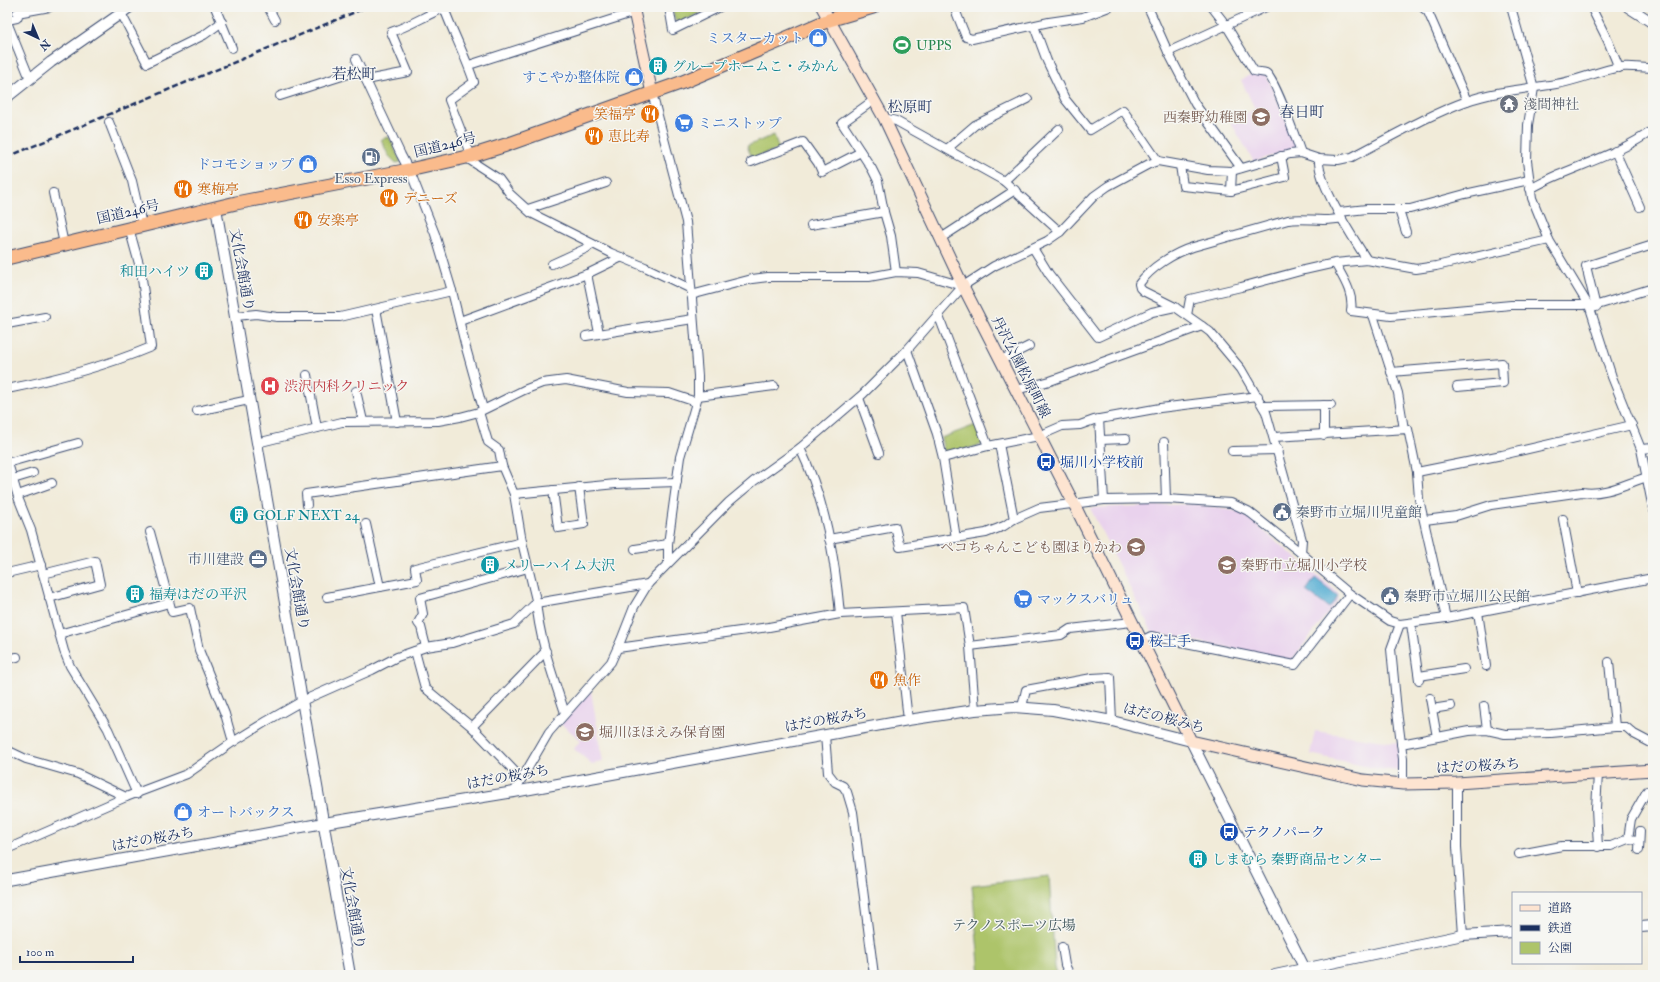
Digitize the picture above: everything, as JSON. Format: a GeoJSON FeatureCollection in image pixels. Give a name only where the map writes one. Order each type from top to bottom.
{"type":"FeatureCollection","features":[{"type":"Feature","properties":{"kind":"highway","name":"国道246号"},"geometry":{"type":"LineString","coordinates":[[7,258],[216,208],[409,170],[506,145],[683,82],[828,20],[873,7]]}},
{"type":"Feature","properties":{"kind":"main road","name":"丹沢公園松原町線"},"geometry":{"type":"LineString","coordinates":[[822,7],[884,118],[963,286],[1074,504],[1191,741]]}},
{"type":"Feature","properties":{"kind":"main road"},"geometry":{"type":"LineString","coordinates":[[634,10],[652,93]]}},
{"type":"Feature","properties":{"kind":"main road","name":"はだの桜みち"},"geometry":{"type":"LineString","coordinates":[[1191,741],[1364,780],[1403,784],[1457,783],[1653,770]]}},
{"type":"Feature","properties":{"kind":"street"},"geometry":{"type":"LineString","coordinates":[[30,79],[7,21],[17,18],[17,13],[50,7]]}},
{"type":"Feature","properties":{"kind":"street"},"geometry":{"type":"LineString","coordinates":[[215,7],[232,48]]}},
{"type":"Feature","properties":{"kind":"street"},"geometry":{"type":"LineString","coordinates":[[268,7],[275,20]]}},
{"type":"Feature","properties":{"kind":"street"},"geometry":{"type":"LineString","coordinates":[[669,7],[673,30],[720,7]]}},
{"type":"Feature","properties":{"kind":"street"},"geometry":{"type":"LineString","coordinates":[[954,7],[966,37],[972,39],[1083,17],[1110,7]]}},
{"type":"Feature","properties":{"kind":"street"},"geometry":{"type":"LineString","coordinates":[[1148,7],[1168,52],[1195,104],[1241,168]]}},
{"type":"Feature","properties":{"kind":"street"},"geometry":{"type":"LineString","coordinates":[[1212,7],[1226,25],[1254,71],[1267,73],[1270,77],[1283,105],[1301,153]]}},
{"type":"Feature","properties":{"kind":"street"},"geometry":{"type":"LineString","coordinates":[[1168,52],[1266,7]]}},
{"type":"Feature","properties":{"kind":"street"},"geometry":{"type":"LineString","coordinates":[[1422,7],[1428,12],[1467,101]]}},
{"type":"Feature","properties":{"kind":"street"},"geometry":{"type":"LineString","coordinates":[[1511,7],[1534,88],[1528,125],[1530,190],[1534,204],[1549,240],[1591,306]]}},
{"type":"Feature","properties":{"kind":"street"},"geometry":{"type":"LineString","coordinates":[[1591,7],[1608,41],[1619,68]]}},
{"type":"Feature","properties":{"kind":"street"},"geometry":{"type":"LineString","coordinates":[[1628,7],[1653,23]]}},
{"type":"Feature","properties":{"kind":"street"},"geometry":{"type":"LineString","coordinates":[[366,80],[408,72],[391,32],[408,27],[431,13],[444,8],[474,82],[449,100],[468,156],[499,179],[510,194],[531,213],[611,254],[622,257],[691,292],[768,277],[869,277],[896,272],[928,275],[963,286]]}},
{"type":"Feature","properties":{"kind":"street"},"geometry":{"type":"LineString","coordinates":[[7,97],[51,62],[127,9],[147,63],[204,35],[222,22]]}},
{"type":"Feature","properties":{"kind":"street"},"geometry":{"type":"LineString","coordinates":[[468,65],[634,10]]}},
{"type":"Feature","properties":{"kind":"street"},"geometry":{"type":"LineString","coordinates":[[1034,26],[1047,61],[1065,99],[1090,130],[1123,110],[1158,161]]}},
{"type":"Feature","properties":{"kind":"street"},"geometry":{"type":"LineString","coordinates":[[356,59],[409,170],[434,234],[460,321],[488,442],[499,450],[502,466],[514,494],[522,542],[546,651],[565,713]]}},
{"type":"Feature","properties":{"kind":"street"},"geometry":{"type":"LineString","coordinates":[[514,792],[542,741],[611,662],[634,607],[648,584],[668,562],[729,502],[754,480],[800,448],[858,398],[907,350],[963,286],[994,266],[1033,248],[1060,232],[1094,196],[1108,186],[1149,164],[1158,161],[1208,170],[1232,171],[1280,156],[1301,153],[1319,159],[1338,160],[1352,157],[1439,113],[1467,101],[1512,90],[1558,84],[1619,68],[1633,66],[1653,68]]}},
{"type":"Feature","properties":{"kind":"street"},"geometry":{"type":"LineString","coordinates":[[280,96],[361,70]]}},
{"type":"Feature","properties":{"kind":"street"},"geometry":{"type":"LineString","coordinates":[[652,93],[686,222],[697,399],[680,457],[668,544],[668,562]]}},
{"type":"Feature","properties":{"kind":"street"},"geometry":{"type":"LineString","coordinates":[[874,100],[842,123],[872,169],[878,181],[884,212],[891,236],[896,272]]}},
{"type":"Feature","properties":{"kind":"street"},"geometry":{"type":"LineString","coordinates":[[946,148],[975,124],[1025,103]]}},
{"type":"Feature","properties":{"kind":"street"},"geometry":{"type":"LineString","coordinates":[[884,118],[896,121],[1004,181],[1060,232]]}},
{"type":"Feature","properties":{"kind":"street"},"geometry":{"type":"LineString","coordinates":[[109,122],[132,181],[142,225]]}},
{"type":"Feature","properties":{"kind":"street"},"geometry":{"type":"LineString","coordinates":[[1004,181],[1058,129]]}},
{"type":"Feature","properties":{"kind":"street"},"geometry":{"type":"LineString","coordinates":[[1530,190],[1558,175],[1615,151],[1653,130]]}},
{"type":"Feature","properties":{"kind":"street"},"geometry":{"type":"LineString","coordinates":[[751,162],[804,142],[818,163],[822,172],[857,154],[860,150]]}},
{"type":"Feature","properties":{"kind":"street"},"geometry":{"type":"LineString","coordinates":[[1615,151],[1640,207]]}},
{"type":"Feature","properties":{"kind":"street"},"geometry":{"type":"LineString","coordinates":[[1180,165],[1183,186],[1231,190],[1285,177],[1280,156]]}},
{"type":"Feature","properties":{"kind":"street"},"geometry":{"type":"LineString","coordinates":[[1319,159],[1319,165],[1331,199],[1367,260]]}},
{"type":"Feature","properties":{"kind":"street"},"geometry":{"type":"LineString","coordinates":[[1231,190],[1232,171]]}},
{"type":"Feature","properties":{"kind":"street"},"geometry":{"type":"LineString","coordinates":[[1301,553],[1302,540],[1278,450],[1264,406],[1258,396],[1231,356],[1210,332],[1187,314],[1143,291],[1139,284],[1165,260],[1183,250],[1288,220],[1335,220],[1340,215],[1371,208],[1399,210],[1410,209],[1465,194],[1529,180]]}},
{"type":"Feature","properties":{"kind":"street"},"geometry":{"type":"LineString","coordinates":[[528,209],[606,183]]}},
{"type":"Feature","properties":{"kind":"street"},"geometry":{"type":"LineString","coordinates":[[941,238],[1015,190]]}},
{"type":"Feature","properties":{"kind":"street"},"geometry":{"type":"LineString","coordinates":[[53,194],[64,244]]}},
{"type":"Feature","properties":{"kind":"street","name":"文化会館通り"},"geometry":{"type":"LineString","coordinates":[[216,208],[350,975]]}},
{"type":"Feature","properties":{"kind":"street"},"geometry":{"type":"LineString","coordinates":[[1399,210],[1406,232]]}},
{"type":"Feature","properties":{"kind":"street"},"geometry":{"type":"LineString","coordinates":[[811,225],[884,212]]}},
{"type":"Feature","properties":{"kind":"street"},"geometry":{"type":"LineString","coordinates":[[7,390],[50,381],[113,363],[151,347],[141,271],[130,228]]}},
{"type":"Feature","properties":{"kind":"street"},"geometry":{"type":"LineString","coordinates":[[1187,314],[1190,299],[1335,263],[1367,260],[1416,269],[1436,266],[1549,240]]}},
{"type":"Feature","properties":{"kind":"street"},"geometry":{"type":"LineString","coordinates":[[552,264],[561,257],[587,248],[592,244]]}},
{"type":"Feature","properties":{"kind":"street"},"geometry":{"type":"LineString","coordinates":[[1653,245],[1586,266],[1591,306],[1612,377],[1641,449],[1653,509]]}},
{"type":"Feature","properties":{"kind":"street"},"geometry":{"type":"LineString","coordinates":[[1033,248],[1049,274],[1098,337],[1152,312],[1175,307]]}},
{"type":"Feature","properties":{"kind":"street"},"geometry":{"type":"LineString","coordinates":[[460,321],[587,274],[622,257]]}},
{"type":"Feature","properties":{"kind":"street"},"geometry":{"type":"LineString","coordinates":[[1335,263],[1349,287],[1352,307],[1351,312],[1373,315],[1408,315],[1511,305],[1591,306],[1653,288]]}},
{"type":"Feature","properties":{"kind":"street"},"geometry":{"type":"LineString","coordinates":[[587,274],[599,334]]}},
{"type":"Feature","properties":{"kind":"street"},"geometry":{"type":"LineString","coordinates":[[236,316],[256,314],[277,317],[340,317],[355,312],[376,309],[452,291]]}},
{"type":"Feature","properties":{"kind":"street"},"geometry":{"type":"LineString","coordinates":[[376,309],[397,422]]}},
{"type":"Feature","properties":{"kind":"street"},"geometry":{"type":"LineString","coordinates":[[938,314],[988,446]]}},
{"type":"Feature","properties":{"kind":"street"},"geometry":{"type":"LineString","coordinates":[[1373,315],[1398,392],[1404,429]]}},
{"type":"Feature","properties":{"kind":"street"},"geometry":{"type":"LineString","coordinates":[[7,324],[45,317]]}},
{"type":"Feature","properties":{"kind":"street"},"geometry":{"type":"LineString","coordinates":[[586,336],[693,319]]}},
{"type":"Feature","properties":{"kind":"street"},"geometry":{"type":"LineString","coordinates":[[1016,390],[1050,381],[1202,326]]}},
{"type":"Feature","properties":{"kind":"street"},"geometry":{"type":"LineString","coordinates":[[1001,360],[1029,346]]}},
{"type":"Feature","properties":{"kind":"street"},"geometry":{"type":"LineString","coordinates":[[907,350],[929,410],[943,458],[956,538]]}},
{"type":"Feature","properties":{"kind":"street"},"geometry":{"type":"LineString","coordinates":[[1391,372],[1502,363],[1503,383],[1457,387]]}},
{"type":"Feature","properties":{"kind":"street"},"geometry":{"type":"LineString","coordinates":[[306,375],[317,428]]}},
{"type":"Feature","properties":{"kind":"street"},"geometry":{"type":"LineString","coordinates":[[257,443],[342,422],[438,421],[460,417],[481,411],[542,383],[566,380],[628,392],[669,394],[697,399],[774,386]]}},
{"type":"Feature","properties":{"kind":"street"},"geometry":{"type":"LineString","coordinates":[[356,391],[363,421]]}},
{"type":"Feature","properties":{"kind":"street"},"geometry":{"type":"LineString","coordinates":[[943,458],[988,446],[1039,436],[1062,426],[1080,425],[1160,408],[1258,396]]}},
{"type":"Feature","properties":{"kind":"street"},"geometry":{"type":"LineString","coordinates":[[858,398],[879,453]]}},
{"type":"Feature","properties":{"kind":"street"},"geometry":{"type":"LineString","coordinates":[[196,411],[249,400]]}},
{"type":"Feature","properties":{"kind":"street"},"geometry":{"type":"LineString","coordinates":[[1264,406],[1328,405],[1324,435]]}},
{"type":"Feature","properties":{"kind":"street"},"geometry":{"type":"LineString","coordinates":[[1099,420],[1104,500]]}},
{"type":"Feature","properties":{"kind":"street"},"geometry":{"type":"LineString","coordinates":[[1417,472],[1502,455],[1632,425]]}},
{"type":"Feature","properties":{"kind":"street"},"geometry":{"type":"LineString","coordinates":[[1274,437],[1408,429],[1417,472],[1420,499],[1446,618]]}},
{"type":"Feature","properties":{"kind":"street"},"geometry":{"type":"LineString","coordinates":[[1100,440],[1126,439]]}},
{"type":"Feature","properties":{"kind":"street"},"geometry":{"type":"LineString","coordinates":[[1164,442],[1166,499]]}},
{"type":"Feature","properties":{"kind":"street"},"geometry":{"type":"LineString","coordinates":[[78,443],[7,462],[41,565],[59,634],[70,666],[108,728],[137,794]]}},
{"type":"Feature","properties":{"kind":"street"},"geometry":{"type":"LineString","coordinates":[[999,444],[1010,492],[1014,519]]}},
{"type":"Feature","properties":{"kind":"street"},"geometry":{"type":"LineString","coordinates":[[800,448],[820,496],[838,590],[840,614]]}},
{"type":"Feature","properties":{"kind":"street"},"geometry":{"type":"LineString","coordinates":[[1641,449],[1653,448]]}},
{"type":"Feature","properties":{"kind":"street"},"geometry":{"type":"LineString","coordinates":[[1232,451],[1278,450]]}},
{"type":"Feature","properties":{"kind":"street"},"geometry":{"type":"LineString","coordinates":[[307,505],[306,494],[502,466]]}},
{"type":"Feature","properties":{"kind":"street"},"geometry":{"type":"LineString","coordinates":[[13,479],[33,473]]}},
{"type":"Feature","properties":{"kind":"street"},"geometry":{"type":"LineString","coordinates":[[1425,520],[1456,516],[1491,505],[1519,500],[1582,492],[1589,493],[1604,491],[1647,477]]}},
{"type":"Feature","properties":{"kind":"street"},"geometry":{"type":"LineString","coordinates":[[514,494],[616,484],[677,482]]}},
{"type":"Feature","properties":{"kind":"street"},"geometry":{"type":"LineString","coordinates":[[18,495],[52,483]]}},
{"type":"Feature","properties":{"kind":"street"},"geometry":{"type":"LineString","coordinates":[[553,490],[558,528],[584,524],[579,487]]}},
{"type":"Feature","properties":{"kind":"street"},"geometry":{"type":"LineString","coordinates":[[829,539],[895,527],[900,547],[986,533],[1004,526],[1014,519],[1039,508],[1104,500],[1166,499],[1218,501],[1238,505],[1248,511],[1350,594],[1390,621],[1400,624],[1411,624],[1446,618],[1653,578]]}},
{"type":"Feature","properties":{"kind":"street"},"geometry":{"type":"LineString","coordinates":[[1563,519],[1577,593]]}},
{"type":"Feature","properties":{"kind":"street"},"geometry":{"type":"LineString","coordinates":[[366,524],[380,587]]}},
{"type":"Feature","properties":{"kind":"street"},"geometry":{"type":"LineString","coordinates":[[150,532],[172,612],[190,608],[199,650],[225,714],[233,742]]}},
{"type":"Feature","properties":{"kind":"street"},"geometry":{"type":"LineString","coordinates":[[327,597],[417,580],[414,568],[522,542]]}},
{"type":"Feature","properties":{"kind":"street"},"geometry":{"type":"LineString","coordinates":[[635,549],[645,545],[668,544]]}},
{"type":"Feature","properties":{"kind":"street"},"geometry":{"type":"LineString","coordinates":[[43,574],[95,561],[100,584],[49,598]]}},
{"type":"Feature","properties":{"kind":"street"},"geometry":{"type":"LineString","coordinates":[[7,573],[41,565]]}},
{"type":"Feature","properties":{"kind":"street"},"geometry":{"type":"LineString","coordinates":[[426,648],[422,627],[418,623],[423,614],[420,598],[528,568]]}},
{"type":"Feature","properties":{"kind":"street"},"geometry":{"type":"LineString","coordinates":[[7,850],[126,797],[187,774],[233,742],[302,701],[372,670],[397,657],[426,648],[452,643],[514,624],[536,603],[648,584]]}},
{"type":"Feature","properties":{"kind":"street"},"geometry":{"type":"LineString","coordinates":[[1141,641],[1151,636],[1295,665],[1350,594]]}},
{"type":"Feature","properties":{"kind":"street"},"geometry":{"type":"LineString","coordinates":[[59,634],[169,603]]}},
{"type":"Feature","properties":{"kind":"street"},"geometry":{"type":"LineString","coordinates":[[618,648],[769,627],[840,614],[964,608],[970,646],[975,710]]}},
{"type":"Feature","properties":{"kind":"street"},"geometry":{"type":"LineString","coordinates":[[896,612],[908,720]]}},
{"type":"Feature","properties":{"kind":"street"},"geometry":{"type":"LineString","coordinates":[[1478,612],[1486,666]]}},
{"type":"Feature","properties":{"kind":"street"},"geometry":{"type":"LineString","coordinates":[[970,646],[1061,635],[1070,629],[1132,622]]}},
{"type":"Feature","properties":{"kind":"street"},"geometry":{"type":"LineString","coordinates":[[1400,624],[1391,649],[1403,759],[1403,784]]}},
{"type":"Feature","properties":{"kind":"street"},"geometry":{"type":"LineString","coordinates":[[1411,624],[1419,678],[1453,667],[1464,669]]}},
{"type":"Feature","properties":{"kind":"street"},"geometry":{"type":"LineString","coordinates":[[415,651],[425,688],[472,727],[521,778]]}},
{"type":"Feature","properties":{"kind":"street"},"geometry":{"type":"LineString","coordinates":[[472,727],[546,651]]}},
{"type":"Feature","properties":{"kind":"street"},"geometry":{"type":"LineString","coordinates":[[7,659],[17,657]]}},
{"type":"Feature","properties":{"kind":"street"},"geometry":{"type":"LineString","coordinates":[[1609,662],[1615,727]]}},
{"type":"Feature","properties":{"kind":"street"},"geometry":{"type":"LineString","coordinates":[[1022,707],[1026,690],[1110,676],[1112,721]]}},
{"type":"Feature","properties":{"kind":"street"},"geometry":{"type":"LineString","coordinates":[[1430,698],[1437,737]]}},
{"type":"Feature","properties":{"kind":"street"},"geometry":{"type":"LineString","coordinates":[[1432,709],[1451,706]]}},
{"type":"Feature","properties":{"kind":"street"},"geometry":{"type":"LineString","coordinates":[[1484,706],[1487,730]]}},
{"type":"Feature","properties":{"kind":"street","name":"はだの桜みち"},"geometry":{"type":"LineString","coordinates":[[7,880],[324,823],[514,792],[908,720],[975,710],[1022,707],[1053,710],[1112,721],[1191,741]]}},
{"type":"Feature","properties":{"kind":"street"},"geometry":{"type":"LineString","coordinates":[[1401,744],[1470,731],[1487,730],[1504,734],[1551,733],[1615,727],[1626,727],[1634,734],[1653,744]]}},
{"type":"Feature","properties":{"kind":"street"},"geometry":{"type":"LineString","coordinates":[[825,735],[828,773],[835,782],[843,786],[847,792],[853,812],[874,975]]}},
{"type":"Feature","properties":{"kind":"street"},"geometry":{"type":"LineString","coordinates":[[1191,741],[1306,972]]}},
{"type":"Feature","properties":{"kind":"street"},"geometry":{"type":"LineString","coordinates":[[7,750],[26,759],[78,774],[126,797]]}},
{"type":"Feature","properties":{"kind":"street"},"geometry":{"type":"LineString","coordinates":[[1598,774],[1596,808],[1598,847]]}},
{"type":"Feature","properties":{"kind":"street"},"geometry":{"type":"LineString","coordinates":[[1457,783],[1457,847],[1463,935]]}},
{"type":"Feature","properties":{"kind":"street"},"geometry":{"type":"LineString","coordinates":[[1628,839],[1631,819],[1647,791]]}},
{"type":"Feature","properties":{"kind":"street"},"geometry":{"type":"LineString","coordinates":[[1639,850],[1640,831]]}},
{"type":"Feature","properties":{"kind":"street"},"geometry":{"type":"LineString","coordinates":[[1519,854],[1562,846],[1611,846],[1628,839],[1639,840]]}},
{"type":"Feature","properties":{"kind":"street"},"geometry":{"type":"LineString","coordinates":[[1642,927],[1653,926]]}},
{"type":"Feature","properties":{"kind":"street"},"geometry":{"type":"LineString","coordinates":[[1275,975],[1306,972],[1463,935],[1512,932]]}},
{"type":"Feature","properties":{"kind":"street"},"geometry":{"type":"LineString","coordinates":[[1062,947],[1065,965],[1070,975]]}},
{"type":"Feature","properties":{"kind":"shaded area","name":"西秦野幼稚園"},"geometry":{"type":"Polygon","coordinates":[[[1253,73],[1266,74],[1297,146],[1295,150],[1279,153],[1254,162],[1229,119],[1255,109],[1241,80],[1253,73]]]}},
{"type":"Feature","properties":{"kind":"shaded area","name":"秦野市立堀川小学校"},"geometry":{"type":"Polygon","coordinates":[[[1195,504],[1241,512],[1339,593],[1338,600],[1291,661],[1152,632],[1090,508],[1195,504]]]}},
{"type":"Feature","properties":{"kind":"shaded area","name":"堀川ほほえみ保育園"},"geometry":{"type":"Polygon","coordinates":[[[591,691],[603,762],[592,764],[574,749],[581,740],[561,724],[591,691]]]}},
{"type":"Feature","properties":{"kind":"shaded area"},"geometry":{"type":"Polygon","coordinates":[[[1315,731],[1398,743],[1400,771],[1378,769],[1310,754],[1315,731]]]}},
{"type":"Feature","properties":{"kind":"green space"},"geometry":{"type":"Polygon","coordinates":[[[672,7],[703,7],[704,11],[679,23],[675,20],[672,7]]]}},
{"type":"Feature","properties":{"kind":"green space"},"geometry":{"type":"Polygon","coordinates":[[[774,135],[779,149],[752,158],[747,146],[774,135]]]}},
{"type":"Feature","properties":{"kind":"green space"},"geometry":{"type":"Polygon","coordinates":[[[389,137],[401,162],[396,163],[388,155],[381,139],[389,137]]]}},
{"type":"Feature","properties":{"kind":"green space"},"geometry":{"type":"Polygon","coordinates":[[[976,425],[983,443],[981,445],[947,454],[944,452],[941,438],[976,425]]]}},
{"type":"Feature","properties":{"kind":"green space","name":"テクノスポーツ広場"},"geometry":{"type":"Polygon","coordinates":[[[1049,876],[1055,967],[1057,975],[980,975],[972,885],[1049,876]]]}},
{"type":"Feature","properties":{"kind":"water"},"geometry":{"type":"Polygon","coordinates":[[[1315,578],[1338,596],[1329,608],[1306,591],[1315,578]]]}},
{"type":"Feature","properties":{"kind":"railway"},"geometry":{"type":"LineString","coordinates":[[7,157],[367,7]]}},
{"type":"Feature","properties":{"kind":"place","name":"ミスターカット"},"geometry":{"type":"Point","coordinates":[818,38]}},
{"type":"Feature","properties":{"kind":"place","name":"UPPS"},"geometry":{"type":"Point","coordinates":[902,45]}},
{"type":"Feature","properties":{"kind":"place","name":"グループホームこ・みかん"},"geometry":{"type":"Point","coordinates":[658,66]}},
{"type":"Feature","properties":{"kind":"place","name":"すこやか整体院"},"geometry":{"type":"Point","coordinates":[634,77]}},
{"type":"Feature","properties":{"kind":"place","name":"淺間神社"},"geometry":{"type":"Point","coordinates":[1509,104]}},
{"type":"Feature","properties":{"kind":"place","name":"笑福亭"},"geometry":{"type":"Point","coordinates":[650,114]}},
{"type":"Feature","properties":{"kind":"place","name":"西秦野幼稚園"},"geometry":{"type":"Point","coordinates":[1261,117]}},
{"type":"Feature","properties":{"kind":"place","name":"ミニストップ"},"geometry":{"type":"Point","coordinates":[684,123]}},
{"type":"Feature","properties":{"kind":"place","name":"恵比寿"},"geometry":{"type":"Point","coordinates":[594,136]}},
{"type":"Feature","properties":{"kind":"place","name":"Esso Express"},"geometry":{"type":"Point","coordinates":[371,157]}},
{"type":"Feature","properties":{"kind":"place","name":"ドコモショップ"},"geometry":{"type":"Point","coordinates":[308,164]}},
{"type":"Feature","properties":{"kind":"place","name":"寒梅亭"},"geometry":{"type":"Point","coordinates":[183,189]}},
{"type":"Feature","properties":{"kind":"place","name":"デニーズ"},"geometry":{"type":"Point","coordinates":[389,198]}},
{"type":"Feature","properties":{"kind":"place","name":"安楽亭"},"geometry":{"type":"Point","coordinates":[303,220]}},
{"type":"Feature","properties":{"kind":"place","name":"和田ハイツ"},"geometry":{"type":"Point","coordinates":[204,271]}},
{"type":"Feature","properties":{"kind":"place","name":"渋沢内科クリニック"},"geometry":{"type":"Point","coordinates":[270,386]}},
{"type":"Feature","properties":{"kind":"place","name":"堀川小学校前"},"geometry":{"type":"Point","coordinates":[1046,462]}},
{"type":"Feature","properties":{"kind":"place","name":"秦野市立堀川児童館"},"geometry":{"type":"Point","coordinates":[1282,512]}},
{"type":"Feature","properties":{"kind":"place","name":"GOLF NEXT 24"},"geometry":{"type":"Point","coordinates":[239,515]}},
{"type":"Feature","properties":{"kind":"place","name":"ペコちゃんこども園ほりかわ"},"geometry":{"type":"Point","coordinates":[1136,547]}},
{"type":"Feature","properties":{"kind":"place","name":"市川建設"},"geometry":{"type":"Point","coordinates":[258,559]}},
{"type":"Feature","properties":{"kind":"place","name":"メリーハイム大沢"},"geometry":{"type":"Point","coordinates":[490,565]}},
{"type":"Feature","properties":{"kind":"place","name":"秦野市立堀川小学校"},"geometry":{"type":"Point","coordinates":[1227,565]}},
{"type":"Feature","properties":{"kind":"place","name":"福寿はだの平沢"},"geometry":{"type":"Point","coordinates":[135,594]}},
{"type":"Feature","properties":{"kind":"place","name":"秦野市立堀川公民館"},"geometry":{"type":"Point","coordinates":[1390,596]}},
{"type":"Feature","properties":{"kind":"place","name":"マックスバリュ"},"geometry":{"type":"Point","coordinates":[1023,599]}},
{"type":"Feature","properties":{"kind":"place","name":"桜土手"},"geometry":{"type":"Point","coordinates":[1135,641]}},
{"type":"Feature","properties":{"kind":"place","name":"魚作"},"geometry":{"type":"Point","coordinates":[879,680]}},
{"type":"Feature","properties":{"kind":"place","name":"堀川ほほえみ保育園"},"geometry":{"type":"Point","coordinates":[585,732]}},
{"type":"Feature","properties":{"kind":"place","name":"オートバックス"},"geometry":{"type":"Point","coordinates":[183,812]}},
{"type":"Feature","properties":{"kind":"place","name":"テクノパーク"},"geometry":{"type":"Point","coordinates":[1229,832]}},
{"type":"Feature","properties":{"kind":"place","name":"しまむら 秦野商品センター"},"geometry":{"type":"Point","coordinates":[1198,859]}},
{"type":"Feature","properties":{"kind":"district","name":"若松町"},"geometry":{"type":"Point","coordinates":[354,74]}},
{"type":"Feature","properties":{"kind":"district","name":"松原町"},"geometry":{"type":"Point","coordinates":[910,107]}},
{"type":"Feature","properties":{"kind":"district","name":"春日町"},"geometry":{"type":"Point","coordinates":[1302,112]}}]}
